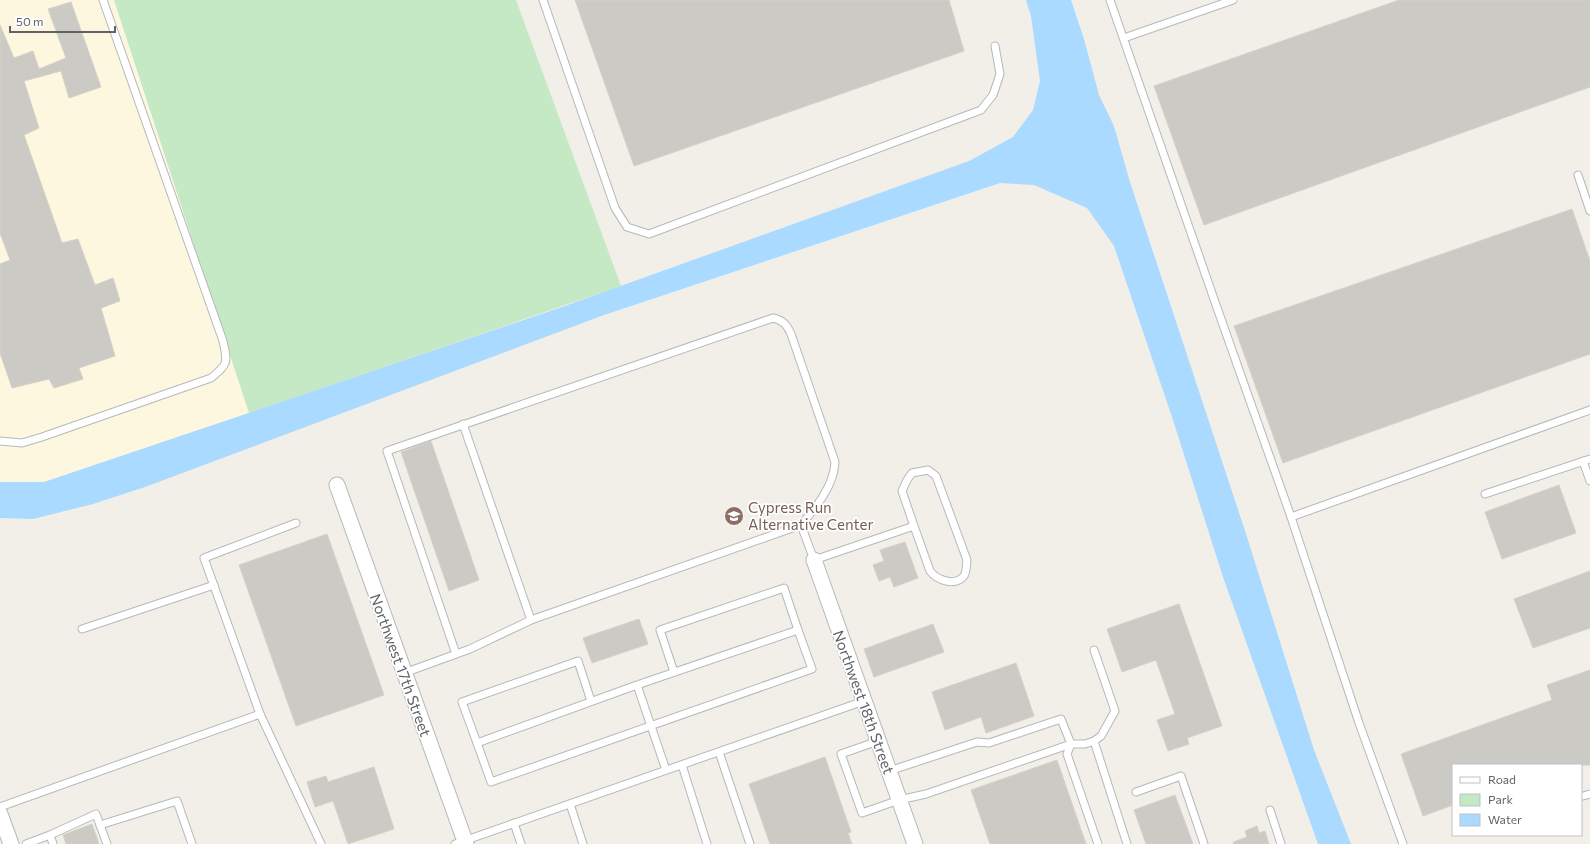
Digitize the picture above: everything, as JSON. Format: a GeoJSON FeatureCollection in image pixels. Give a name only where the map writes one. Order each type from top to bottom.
{"type":"FeatureCollection","features":[{"type":"Feature","properties":{"kind":"street","name":"Northwest 17th Street"},"geometry":{"type":"LineString","coordinates":[[337,485],[404,673],[462,843]]}},
{"type":"Feature","properties":{"kind":"street","name":"Northwest 18th Street"},"geometry":{"type":"LineString","coordinates":[[814,560],[915,844]]}},
{"type":"Feature","properties":{"kind":"street"},"geometry":{"type":"LineString","coordinates":[[0,814],[10,844]]}},
{"type":"Feature","properties":{"kind":"lane"},"geometry":{"type":"LineString","coordinates":[[0,441],[22,443],[42,437],[211,378],[224,367],[226,356],[223,342],[102,0]]}},
{"type":"Feature","properties":{"kind":"lane"},"geometry":{"type":"LineString","coordinates":[[543,0],[615,208],[627,227],[649,234],[981,110],[993,95],[1000,74],[995,46]]}},
{"type":"Feature","properties":{"kind":"lane"},"geometry":{"type":"LineString","coordinates":[[1110,0],[1291,517],[1358,723],[1403,844]]}},
{"type":"Feature","properties":{"kind":"lane"},"geometry":{"type":"LineString","coordinates":[[1124,38],[1233,0]]}},
{"type":"Feature","properties":{"kind":"lane"},"geometry":{"type":"LineString","coordinates":[[1578,175],[1590,211]]}},
{"type":"Feature","properties":{"kind":"lane"},"geometry":{"type":"LineString","coordinates":[[404,673],[456,654],[531,620],[801,525],[818,504],[833,477],[835,462],[791,334],[785,323],[773,318],[387,451],[456,654]]}},
{"type":"Feature","properties":{"kind":"lane"},"geometry":{"type":"LineString","coordinates":[[1291,517],[1590,410]]}},
{"type":"Feature","properties":{"kind":"lane"},"geometry":{"type":"LineString","coordinates":[[463,424],[531,620]]}},
{"type":"Feature","properties":{"kind":"lane"},"geometry":{"type":"LineString","coordinates":[[1484,494],[1587,460],[1590,481]]}},
{"type":"Feature","properties":{"kind":"lane"},"geometry":{"type":"LineString","coordinates":[[928,470],[936,476],[967,560],[964,576],[959,579],[947,581],[940,580],[934,576],[930,571],[914,526],[902,490],[912,473],[928,470]]}},
{"type":"Feature","properties":{"kind":"lane"},"geometry":{"type":"LineString","coordinates":[[296,523],[204,558],[260,714],[321,844]]}},
{"type":"Feature","properties":{"kind":"lane"},"geometry":{"type":"LineString","coordinates":[[801,525],[814,560],[914,526]]}},
{"type":"Feature","properties":{"kind":"lane"},"geometry":{"type":"LineString","coordinates":[[82,629],[214,585]]}},
{"type":"Feature","properties":{"kind":"lane"},"geometry":{"type":"LineString","coordinates":[[591,701],[578,661],[462,702],[491,782],[812,669],[784,588],[660,630],[674,672]]}},
{"type":"Feature","properties":{"kind":"lane"},"geometry":{"type":"LineString","coordinates":[[477,743],[591,701],[798,630]]}},
{"type":"Feature","properties":{"kind":"lane"},"geometry":{"type":"LineString","coordinates":[[878,741],[841,754],[862,813],[899,800],[926,794],[1071,744],[1085,744],[1094,741],[1101,736],[1115,710],[1094,650]]}},
{"type":"Feature","properties":{"kind":"lane"},"geometry":{"type":"LineString","coordinates":[[637,685],[666,770]]}},
{"type":"Feature","properties":{"kind":"lane"},"geometry":{"type":"LineString","coordinates":[[462,843],[514,823],[864,701]]}},
{"type":"Feature","properties":{"kind":"lane"},"geometry":{"type":"LineString","coordinates":[[0,806],[260,714]]}},
{"type":"Feature","properties":{"kind":"lane"},"geometry":{"type":"LineString","coordinates":[[889,772],[977,742],[989,743],[1061,719],[1071,744],[1067,754],[1098,844]]}},
{"type":"Feature","properties":{"kind":"lane"},"geometry":{"type":"LineString","coordinates":[[1094,741],[1127,844]]}},
{"type":"Feature","properties":{"kind":"lane"},"geometry":{"type":"LineString","coordinates":[[719,752],[750,844]]}},
{"type":"Feature","properties":{"kind":"lane"},"geometry":{"type":"LineString","coordinates":[[682,765],[707,844]]}},
{"type":"Feature","properties":{"kind":"lane"},"geometry":{"type":"LineString","coordinates":[[1136,792],[1181,776],[1204,844]]}},
{"type":"Feature","properties":{"kind":"lane"},"geometry":{"type":"LineString","coordinates":[[100,825],[177,800],[192,844]]}},
{"type":"Feature","properties":{"kind":"lane"},"geometry":{"type":"LineString","coordinates":[[570,804],[583,844]]}},
{"type":"Feature","properties":{"kind":"lane"},"geometry":{"type":"LineString","coordinates":[[1270,810],[1281,844]]}},
{"type":"Feature","properties":{"kind":"lane"},"geometry":{"type":"LineString","coordinates":[[26,844],[96,814],[107,844]]}},
{"type":"Feature","properties":{"kind":"lane"},"geometry":{"type":"LineString","coordinates":[[514,823],[521,844]]}},
{"type":"Feature","properties":{"kind":"lane"},"geometry":{"type":"LineString","coordinates":[[50,835],[53,844]]}},
{"type":"Feature","properties":{"kind":"shaded area"},"geometry":{"type":"Polygon","coordinates":[[[0,0],[114,0],[249,413],[44,482],[0,482],[0,0]]]}},
{"type":"Feature","properties":{"kind":"green space"},"geometry":{"type":"Polygon","coordinates":[[[114,0],[516,0],[621,286],[249,413],[114,0]]]}},
{"type":"Feature","properties":{"kind":"water"},"geometry":{"type":"Polygon","coordinates":[[[1026,0],[1071,0],[1084,39],[1099,95],[1114,126],[1130,182],[1247,537],[1314,750],[1351,844],[1318,844],[1223,577],[1173,420],[1114,246],[1087,208],[1034,185],[1000,183],[604,315],[145,487],[93,504],[33,519],[0,518],[0,482],[44,482],[562,307],[969,161],[1013,137],[1033,110],[1040,81],[1031,16],[1026,0]]]}},
{"type":"Feature","properties":{"kind":"building"},"geometry":{"type":"Polygon","coordinates":[[[575,0],[949,0],[964,51],[634,166],[575,0]]]}},
{"type":"Feature","properties":{"kind":"building"},"geometry":{"type":"Polygon","coordinates":[[[1399,0],[1590,0],[1590,87],[1204,225],[1154,86],[1399,0]]]}},
{"type":"Feature","properties":{"kind":"building"},"geometry":{"type":"Polygon","coordinates":[[[71,2],[101,87],[69,98],[61,71],[24,81],[39,128],[24,135],[62,243],[78,239],[95,285],[113,278],[120,301],[101,308],[115,356],[79,368],[83,379],[54,388],[49,379],[12,388],[0,353],[0,264],[10,260],[0,233],[0,25],[14,58],[33,51],[39,69],[66,58],[48,9],[71,2]]]}},
{"type":"Feature","properties":{"kind":"building"},"geometry":{"type":"Polygon","coordinates":[[[1572,209],[1590,261],[1590,354],[1283,463],[1234,326],[1572,209]]]}},
{"type":"Feature","properties":{"kind":"building"},"geometry":{"type":"Polygon","coordinates":[[[431,441],[479,580],[449,591],[401,452],[431,441]]]}},
{"type":"Feature","properties":{"kind":"building"},"geometry":{"type":"Polygon","coordinates":[[[1559,485],[1576,533],[1502,559],[1485,512],[1559,485]]]}},
{"type":"Feature","properties":{"kind":"building"},"geometry":{"type":"Polygon","coordinates":[[[327,534],[384,695],[296,726],[239,565],[327,534]]]}},
{"type":"Feature","properties":{"kind":"building"},"geometry":{"type":"Polygon","coordinates":[[[905,542],[918,578],[894,587],[890,577],[879,581],[873,565],[884,561],[880,550],[905,542]]]}},
{"type":"Feature","properties":{"kind":"building"},"geometry":{"type":"Polygon","coordinates":[[[1590,571],[1590,628],[1533,648],[1514,599],[1590,571]]]}},
{"type":"Feature","properties":{"kind":"building"},"geometry":{"type":"Polygon","coordinates":[[[1179,604],[1222,726],[1187,738],[1189,744],[1168,751],[1157,720],[1175,714],[1156,660],[1122,672],[1107,629],[1179,604]]]}},
{"type":"Feature","properties":{"kind":"building"},"geometry":{"type":"Polygon","coordinates":[[[639,619],[648,644],[592,663],[583,638],[639,619]]]}},
{"type":"Feature","properties":{"kind":"building"},"geometry":{"type":"Polygon","coordinates":[[[933,624],[944,652],[874,677],[864,649],[933,624]]]}},
{"type":"Feature","properties":{"kind":"building"},"geometry":{"type":"Polygon","coordinates":[[[1016,663],[1034,716],[986,733],[981,717],[945,730],[932,692],[1016,663]]]}},
{"type":"Feature","properties":{"kind":"building"},"geometry":{"type":"Polygon","coordinates":[[[1590,670],[1590,765],[1452,764],[1452,805],[1423,816],[1401,754],[1552,700],[1547,685],[1590,670]]]}},
{"type":"Feature","properties":{"kind":"building"},"geometry":{"type":"Polygon","coordinates":[[[825,757],[851,832],[848,833],[852,844],[770,844],[749,784],[825,757]]]}},
{"type":"Feature","properties":{"kind":"building"},"geometry":{"type":"Polygon","coordinates":[[[1057,760],[1086,844],[990,844],[971,790],[1057,760]]]}},
{"type":"Feature","properties":{"kind":"building"},"geometry":{"type":"Polygon","coordinates":[[[374,767],[394,829],[348,844],[333,801],[315,807],[307,782],[326,776],[328,782],[374,767]]]}},
{"type":"Feature","properties":{"kind":"building"},"geometry":{"type":"Polygon","coordinates":[[[1175,795],[1193,844],[1146,844],[1134,810],[1175,795]]]}},
{"type":"Feature","properties":{"kind":"building"},"geometry":{"type":"Polygon","coordinates":[[[92,824],[99,844],[66,844],[63,835],[92,824]]]}},
{"type":"Feature","properties":{"kind":"building"},"geometry":{"type":"Polygon","coordinates":[[[1257,826],[1259,833],[1265,831],[1269,844],[1234,844],[1233,842],[1247,837],[1245,831],[1257,826]]]}},
{"type":"Feature","properties":{"kind":"place","name":"Cypress Run Alternative Center"},"geometry":{"type":"Point","coordinates":[734,516]}}]}
